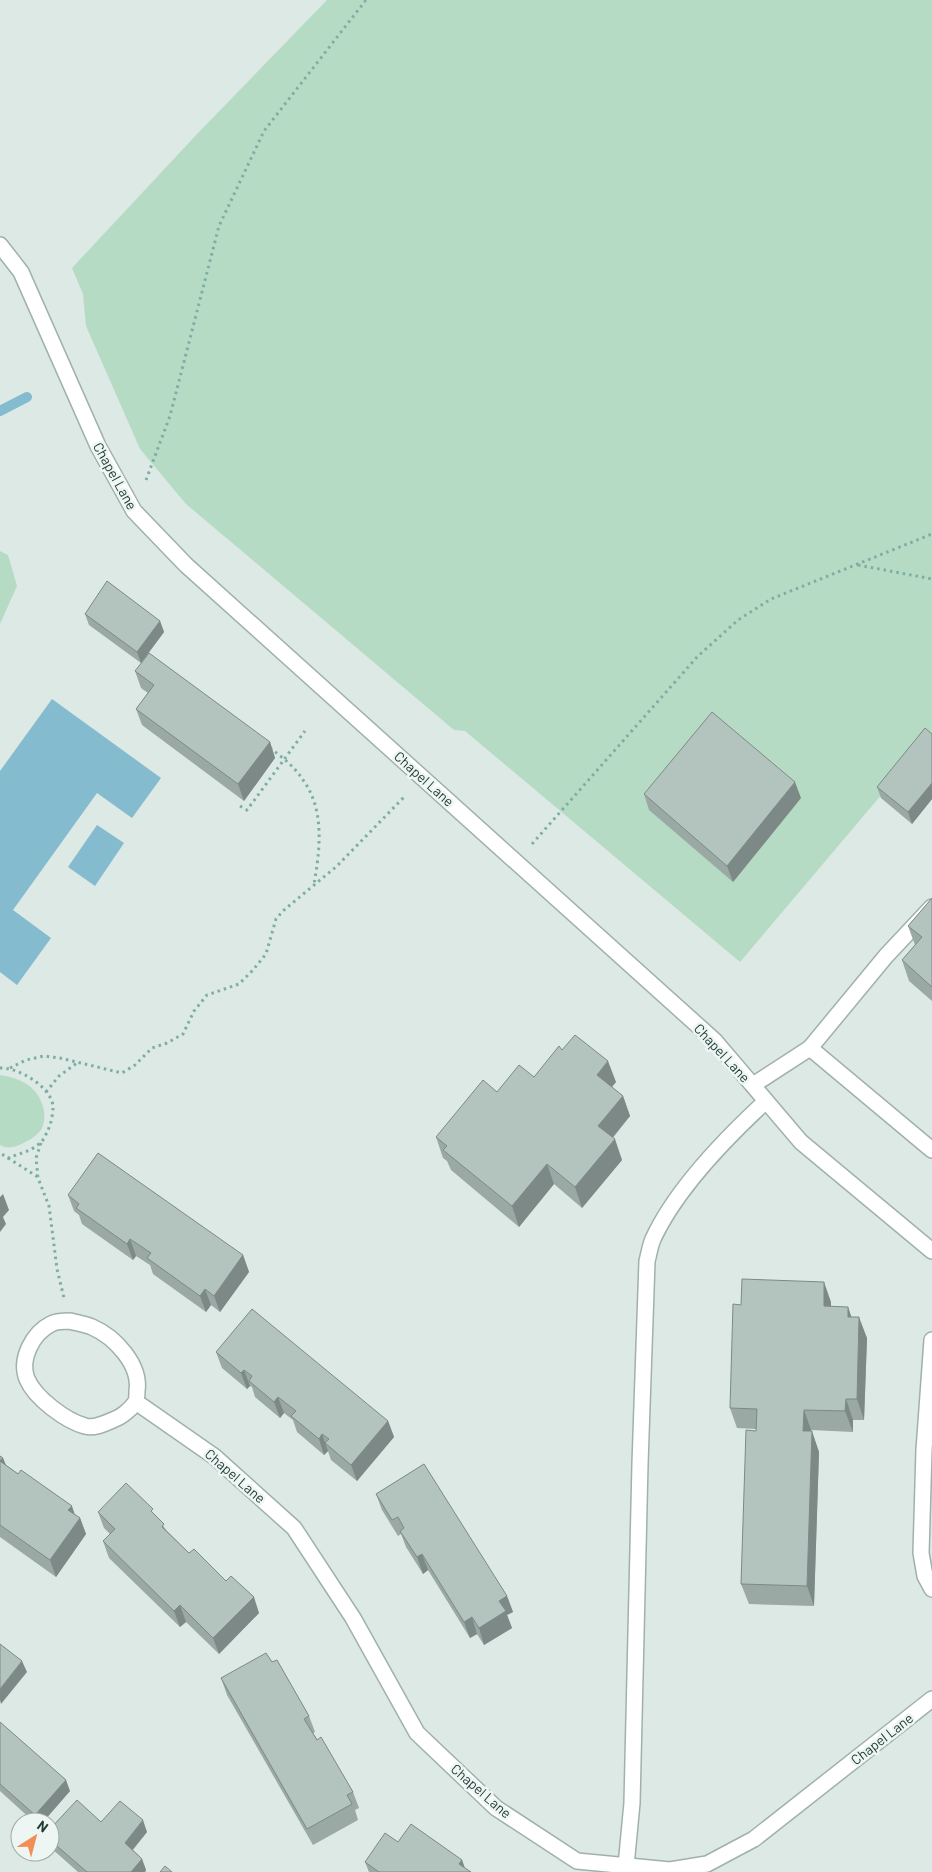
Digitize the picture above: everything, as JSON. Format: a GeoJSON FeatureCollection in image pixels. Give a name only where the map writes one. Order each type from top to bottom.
{"type":"FeatureCollection","features":[{"type":"Feature","properties":{"kind":"street","name":"Chapel Lane"},"geometry":{"type":"LineString","coordinates":[[0,245],[22,272],[98,446],[134,511],[186,565],[715,1041],[801,1142],[932,1251]]}},
{"type":"Feature","properties":{"kind":"street"},"geometry":{"type":"LineString","coordinates":[[752,1086],[810,1048],[886,956],[932,907]]}},
{"type":"Feature","properties":{"kind":"street"},"geometry":{"type":"LineString","coordinates":[[810,1048],[932,1150]]}},
{"type":"Feature","properties":{"kind":"street"},"geometry":{"type":"LineString","coordinates":[[626,1866],[632,1803],[647,1261],[653,1240],[670,1209],[736,1129],[766,1101]]}},
{"type":"Feature","properties":{"kind":"street"},"geometry":{"type":"LineString","coordinates":[[70,1320],[93,1327],[115,1343],[131,1360],[138,1382],[136,1402],[119,1418],[102,1424],[87,1427],[66,1417],[36,1395],[27,1378],[25,1360],[30,1345],[40,1332],[52,1323],[70,1320]]}},
{"type":"Feature","properties":{"kind":"street"},"geometry":{"type":"LineString","coordinates":[[932,1340],[924,1450],[922,1553],[925,1576],[932,1589]]}},
{"type":"Feature","properties":{"kind":"street","name":"Chapel Lane"},"geometry":{"type":"LineString","coordinates":[[136,1402],[215,1457],[294,1528],[353,1618],[417,1734],[496,1808],[577,1860],[670,1870],[707,1864],[754,1840],[932,1699]]}},
{"type":"Feature","properties":{"kind":"path"},"geometry":{"type":"LineString","coordinates":[[134,511],[170,416],[219,226],[264,131],[366,0]]}},
{"type":"Feature","properties":{"kind":"path"},"geometry":{"type":"LineString","coordinates":[[517,862],[697,657],[738,620],[771,599],[932,534]]}},
{"type":"Feature","properties":{"kind":"path"},"geometry":{"type":"LineString","coordinates":[[858,565],[932,579]]}},
{"type":"Feature","properties":{"kind":"path"},"geometry":{"type":"LineString","coordinates":[[240,806],[247,810],[305,731]]}},
{"type":"Feature","properties":{"kind":"path"},"geometry":{"type":"LineString","coordinates":[[264,743],[284,759],[303,779],[314,798],[320,847],[314,885]]}},
{"type":"Feature","properties":{"kind":"path"},"geometry":{"type":"LineString","coordinates":[[0,1068],[10,1068],[26,1060],[44,1056],[122,1073],[134,1065],[152,1048],[167,1043],[183,1034],[194,1011],[207,995],[239,984],[253,970],[266,954],[276,919],[284,910],[337,866],[422,778]]}},
{"type":"Feature","properties":{"kind":"path"},"geometry":{"type":"LineString","coordinates":[[46,1092],[59,1076],[77,1063]]}},
{"type":"Feature","properties":{"kind":"path"},"geometry":{"type":"LineString","coordinates":[[10,1068],[36,1082],[46,1092],[53,1106],[50,1126],[36,1158],[38,1178],[49,1206],[57,1269],[70,1320]]}},
{"type":"Feature","properties":{"kind":"path"},"geometry":{"type":"LineString","coordinates":[[8,1158],[41,1143]]}},
{"type":"Feature","properties":{"kind":"path"},"geometry":{"type":"LineString","coordinates":[[0,1153],[38,1178]]}},
{"type":"Feature","properties":{"kind":"green space"},"geometry":{"type":"Polygon","coordinates":[[[327,0],[932,0],[932,735],[740,962],[465,731],[454,730],[186,504],[140,449],[86,326],[83,294],[72,268],[198,133],[327,0]]]}},
{"type":"Feature","properties":{"kind":"green space"},"geometry":{"type":"Polygon","coordinates":[[[0,551],[8,555],[17,586],[0,624],[0,551]]]}},
{"type":"Feature","properties":{"kind":"green space"},"geometry":{"type":"Polygon","coordinates":[[[0,1075],[23,1082],[34,1090],[39,1096],[44,1111],[43,1126],[38,1134],[16,1146],[5,1147],[0,1145],[0,1075]]]}},
{"type":"Feature","properties":{"kind":"water"},"geometry":{"type":"Polygon","coordinates":[[[52,699],[161,778],[132,818],[97,793],[13,910],[51,938],[17,985],[0,972],[0,771],[52,699]]]}},
{"type":"Feature","properties":{"kind":"water"},"geometry":{"type":"Polygon","coordinates":[[[97,825],[124,843],[95,886],[68,867],[97,825]]]}},
{"type":"Feature","properties":{"kind":"building"},"geometry":{"type":"Polygon","coordinates":[[[107,581],[160,621],[137,652],[85,614],[107,581]]]}},
{"type":"Feature","properties":{"kind":"building"},"geometry":{"type":"Polygon","coordinates":[[[149,653],[270,742],[238,784],[136,709],[154,685],[135,671],[149,653]]]}},
{"type":"Feature","properties":{"kind":"building"},"geometry":{"type":"Polygon","coordinates":[[[712,712],[795,782],[727,866],[644,794],[712,712]]]}},
{"type":"Feature","properties":{"kind":"building"},"geometry":{"type":"Polygon","coordinates":[[[925,728],[932,734],[932,783],[908,812],[877,787],[925,728]]]}},
{"type":"Feature","properties":{"kind":"building"},"geometry":{"type":"Polygon","coordinates":[[[932,898],[932,987],[902,960],[922,937],[908,926],[932,898]]]}},
{"type":"Feature","properties":{"kind":"building"},"geometry":{"type":"Polygon","coordinates":[[[575,1035],[608,1061],[597,1075],[623,1096],[598,1126],[615,1139],[575,1187],[547,1164],[512,1206],[443,1150],[447,1146],[436,1137],[483,1080],[497,1092],[519,1065],[534,1077],[559,1046],[562,1050],[575,1035]]]}},
{"type":"Feature","properties":{"kind":"building"},"geometry":{"type":"Polygon","coordinates":[[[98,1153],[243,1255],[214,1296],[205,1289],[200,1296],[147,1258],[151,1253],[130,1239],[127,1244],[76,1208],[79,1204],[68,1195],[98,1153]]]}},
{"type":"Feature","properties":{"kind":"building"},"geometry":{"type":"Polygon","coordinates":[[[742,1279],[824,1282],[824,1306],[848,1307],[848,1317],[859,1317],[857,1399],[846,1399],[845,1411],[804,1410],[803,1431],[812,1431],[807,1586],[741,1584],[746,1430],[756,1431],[757,1409],[730,1408],[733,1304],[741,1305],[742,1279]]]}},
{"type":"Feature","properties":{"kind":"building"},"geometry":{"type":"Polygon","coordinates":[[[252,1309],[388,1421],[351,1465],[325,1443],[329,1439],[322,1434],[319,1439],[291,1416],[296,1411],[278,1397],[274,1402],[249,1381],[252,1376],[244,1370],[241,1373],[216,1352],[252,1309]]]}},
{"type":"Feature","properties":{"kind":"building"},"geometry":{"type":"Polygon","coordinates":[[[0,1461],[18,1474],[21,1470],[72,1506],[68,1510],[80,1518],[50,1560],[0,1525],[0,1461]]]}},
{"type":"Feature","properties":{"kind":"building"},"geometry":{"type":"Polygon","coordinates":[[[424,1464],[507,1596],[499,1601],[506,1611],[479,1628],[472,1617],[464,1622],[422,1554],[417,1557],[400,1531],[404,1528],[398,1517],[392,1520],[376,1494],[424,1464]]]}},
{"type":"Feature","properties":{"kind":"building"},"geometry":{"type":"Polygon","coordinates":[[[126,1483],[153,1509],[151,1511],[164,1524],[162,1527],[189,1553],[194,1549],[226,1581],[231,1576],[254,1597],[213,1638],[180,1605],[174,1611],[103,1541],[115,1529],[98,1512],[126,1483]]]}},
{"type":"Feature","properties":{"kind":"building"},"geometry":{"type":"Polygon","coordinates":[[[0,1644],[22,1661],[0,1689],[0,1644]]]}},
{"type":"Feature","properties":{"kind":"building"},"geometry":{"type":"Polygon","coordinates":[[[266,1653],[272,1662],[277,1660],[309,1716],[304,1719],[317,1740],[321,1737],[353,1792],[347,1795],[352,1804],[307,1829],[221,1678],[266,1653]]]}},
{"type":"Feature","properties":{"kind":"building"},"geometry":{"type":"Polygon","coordinates":[[[0,1722],[66,1780],[38,1812],[32,1812],[0,1784],[0,1722]]]}},
{"type":"Feature","properties":{"kind":"building"},"geometry":{"type":"Polygon","coordinates":[[[77,1800],[101,1822],[120,1801],[143,1820],[125,1843],[142,1859],[131,1872],[87,1872],[60,1849],[60,1818],[77,1800]]]}},
{"type":"Feature","properties":{"kind":"building"},"geometry":{"type":"Polygon","coordinates":[[[411,1824],[462,1860],[459,1864],[471,1872],[379,1872],[365,1862],[385,1833],[398,1842],[411,1824]]]}},
{"type":"Feature","properties":{"kind":"building"},"geometry":{"type":"Polygon","coordinates":[[[165,1866],[172,1872],[160,1872],[165,1866]]]}},
{"type":"Feature","properties":{"kind":"waterway"},"geometry":{"type":"LineString","coordinates":[[0,411],[27,397]]}}]}
